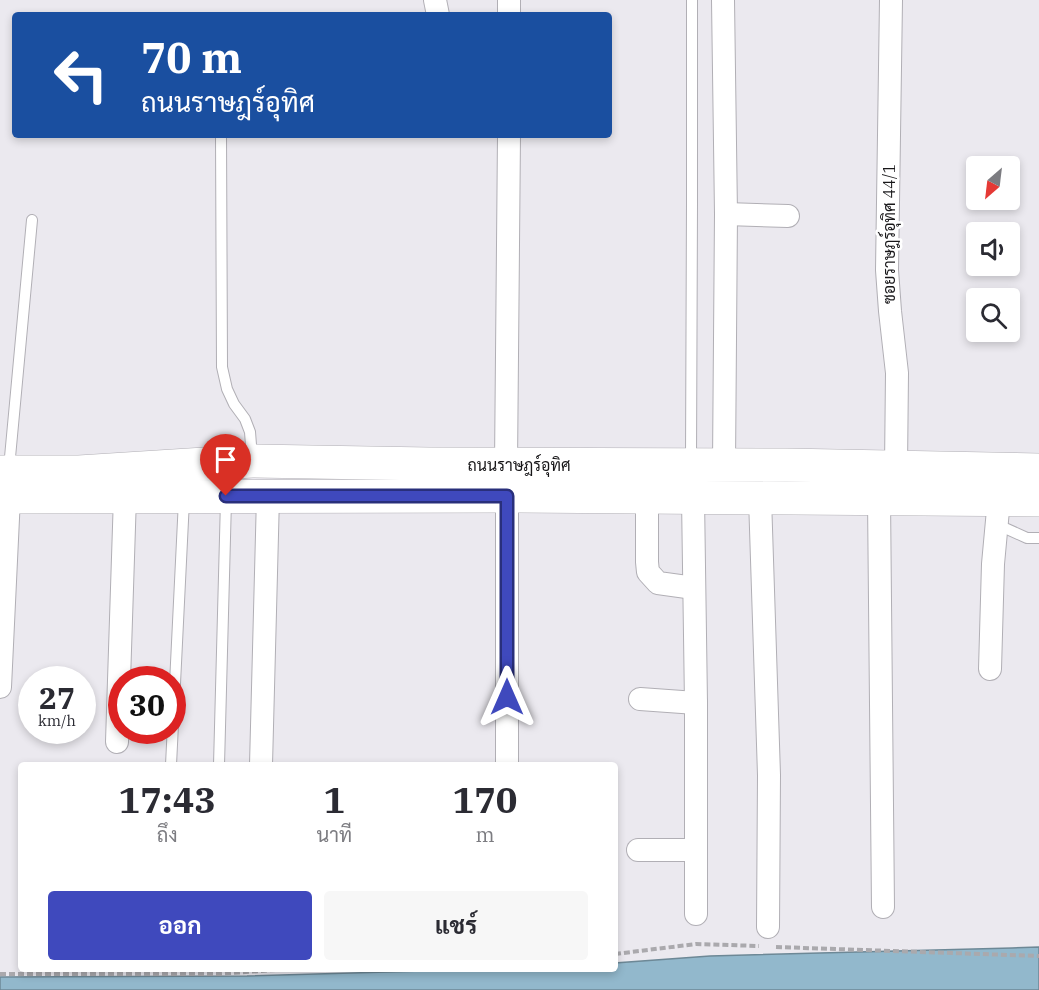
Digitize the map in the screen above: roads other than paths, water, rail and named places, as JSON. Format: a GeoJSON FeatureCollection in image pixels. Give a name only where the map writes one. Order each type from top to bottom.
{"type":"FeatureCollection","features":[{"type":"Feature","properties":{"kind":"main road","name":"ถนนราษฎร์อุทิศ"},"geometry":{"type":"LineString","coordinates":[[5,484],[79,472],[252,461],[507,481],[647,497],[886,499],[997,512],[1039,500]]}},
{"type":"Feature","properties":{"kind":"main road","name":"ถนนราษฎร์อุทิศ"},"geometry":{"type":"LineString","coordinates":[[5,484],[125,496],[268,496],[507,481],[690,465],[1039,470]]}},
{"type":"Feature","properties":{"kind":"main road"},"geometry":{"type":"LineString","coordinates":[[738,465],[756,498]]}},
{"type":"Feature","properties":{"kind":"main road"},"geometry":{"type":"LineString","coordinates":[[812,465],[812,498]]}},
{"type":"Feature","properties":{"kind":"street"},"geometry":{"type":"LineString","coordinates":[[723,0],[726,214],[738,465]]}},
{"type":"Feature","properties":{"kind":"street","name":"ซอยราษฎร์อุทิศ 44/1"},"geometry":{"type":"LineString","coordinates":[[891,0],[888,270],[897,373],[896,467]]}},
{"type":"Feature","properties":{"kind":"street"},"geometry":{"type":"LineString","coordinates":[[507,762],[509,138]]}},
{"type":"Feature","properties":{"kind":"street"},"geometry":{"type":"LineString","coordinates":[[726,214],[788,216]]}},
{"type":"Feature","properties":{"kind":"street"},"geometry":{"type":"LineString","coordinates":[[0,687],[5,484]]}},
{"type":"Feature","properties":{"kind":"street"},"geometry":{"type":"LineString","coordinates":[[119,666],[125,496]]}},
{"type":"Feature","properties":{"kind":"street"},"geometry":{"type":"LineString","coordinates":[[261,762],[268,496]]}},
{"type":"Feature","properties":{"kind":"street"},"geometry":{"type":"LineString","coordinates":[[647,497],[648,572],[658,584],[694,588]]}},
{"type":"Feature","properties":{"kind":"street"},"geometry":{"type":"LineString","coordinates":[[693,498],[696,914]]}},
{"type":"Feature","properties":{"kind":"street"},"geometry":{"type":"LineString","coordinates":[[756,498],[769,775],[770,940]]}},
{"type":"Feature","properties":{"kind":"street"},"geometry":{"type":"LineString","coordinates":[[886,499],[896,687]]}},
{"type":"Feature","properties":{"kind":"street"},"geometry":{"type":"LineString","coordinates":[[883,907],[880,658],[886,499]]}},
{"type":"Feature","properties":{"kind":"street"},"geometry":{"type":"LineString","coordinates":[[990,669],[997,512]]}},
{"type":"Feature","properties":{"kind":"street"},"geometry":{"type":"LineString","coordinates":[[640,699],[696,703]]}},
{"type":"Feature","properties":{"kind":"street"},"geometry":{"type":"LineString","coordinates":[[638,850],[696,850]]}},
{"type":"Feature","properties":{"kind":"lane"},"geometry":{"type":"LineString","coordinates":[[690,465],[692,0]]}},
{"type":"Feature","properties":{"kind":"lane"},"geometry":{"type":"LineString","coordinates":[[221,138],[222,368],[227,389],[250,432],[252,461]]}},
{"type":"Feature","properties":{"kind":"lane"},"geometry":{"type":"LineString","coordinates":[[5,484],[32,220]]}},
{"type":"Feature","properties":{"kind":"lane"},"geometry":{"type":"LineString","coordinates":[[171,762],[184,496]]}},
{"type":"Feature","properties":{"kind":"lane"},"geometry":{"type":"LineString","coordinates":[[219,762],[226,496]]}},
{"type":"Feature","properties":{"kind":"lane"},"geometry":{"type":"LineString","coordinates":[[997,512],[1027,538],[1039,537]]}},
{"type":"Feature","properties":{"kind":"water"},"geometry":{"type":"Polygon","coordinates":[[[1039,947],[1039,990],[0,990],[0,977],[247,976],[388,972],[618,972],[618,963],[710,956],[1039,947]]]}}]}
